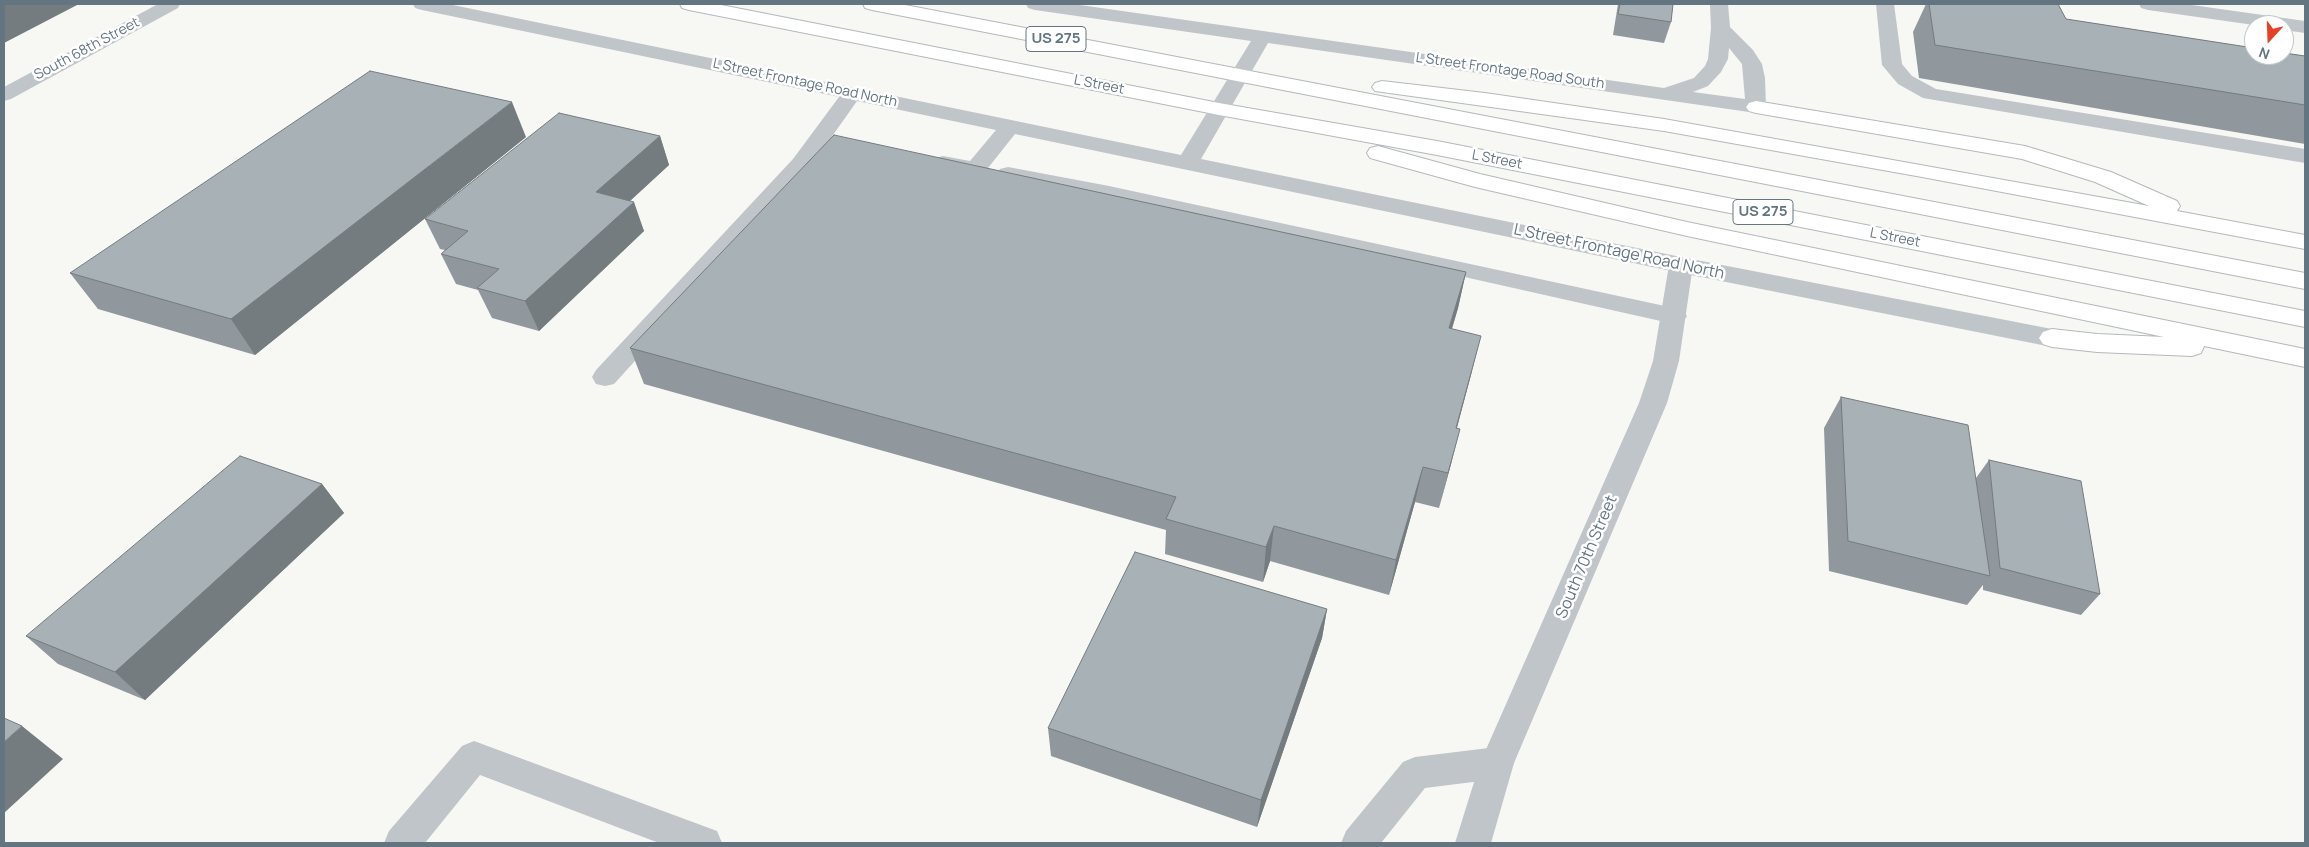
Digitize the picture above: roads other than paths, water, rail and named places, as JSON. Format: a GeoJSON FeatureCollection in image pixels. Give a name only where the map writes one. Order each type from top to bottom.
{"type":"FeatureCollection","features":[{"type":"Feature","properties":{"kind":"main road","name":"L Street"},"geometry":{"type":"LineString","coordinates":[[689,4],[1220,109],[1428,146],[2305,319]]}},
{"type":"Feature","properties":{"kind":"main road","name":"US 275"},"geometry":{"type":"LineString","coordinates":[[872,4],[2305,282]]}},
{"type":"Feature","properties":{"kind":"main road"},"geometry":{"type":"LineString","coordinates":[[1240,74],[1485,98],[1664,125],[1922,170],[2305,242]]}},
{"type":"Feature","properties":{"kind":"main road"},"geometry":{"type":"LineString","coordinates":[[1756,107],[2032,156],[2103,177],[2224,227]]}},
{"type":"Feature","properties":{"kind":"main road"},"geometry":{"type":"LineString","coordinates":[[1220,109],[1475,180],[1565,201],[2305,358]]}},
{"type":"Feature","properties":{"kind":"main road"},"geometry":{"type":"LineString","coordinates":[[2052,338],[2135,346],[2263,349]]}},
{"type":"Feature","properties":{"kind":"street","name":"South 68th Street"},"geometry":{"type":"LineString","coordinates":[[4,95],[171,4]]}},
{"type":"Feature","properties":{"kind":"street","name":"L Street Frontage Road North"},"geometry":{"type":"LineString","coordinates":[[422,4],[1681,266],[2052,338]]}},
{"type":"Feature","properties":{"kind":"street","name":"L Street Frontage Road South"},"geometry":{"type":"LineString","coordinates":[[1035,4],[1756,107]]}},
{"type":"Feature","properties":{"kind":"street"},"geometry":{"type":"LineString","coordinates":[[1667,94],[1701,82],[1708,76],[1718,60],[1721,28],[1718,4]]}},
{"type":"Feature","properties":{"kind":"street"},"geometry":{"type":"LineString","coordinates":[[1885,4],[1892,65],[1905,80],[1930,94],[2305,156]]}},
{"type":"Feature","properties":{"kind":"street"},"geometry":{"type":"LineString","coordinates":[[2148,4],[2240,11],[2305,26]]}},
{"type":"Feature","properties":{"kind":"street"},"geometry":{"type":"LineString","coordinates":[[1721,28],[1746,54],[1752,64],[1755,78],[1756,107]]}},
{"type":"Feature","properties":{"kind":"street"},"geometry":{"type":"LineString","coordinates":[[1187,163],[1263,36]]}},
{"type":"Feature","properties":{"kind":"street"},"geometry":{"type":"LineString","coordinates":[[605,377],[801,164],[826,144],[852,93]]}},
{"type":"Feature","properties":{"kind":"street"},"geometry":{"type":"LineString","coordinates":[[976,168],[1010,126]]}},
{"type":"Feature","properties":{"kind":"street"},"geometry":{"type":"LineString","coordinates":[[920,159],[1109,193],[1353,244],[1674,316]]}},
{"type":"Feature","properties":{"kind":"street","name":"South 70th Street"},"geometry":{"type":"LineString","coordinates":[[1474,843],[1497,762],[1654,403],[1666,361],[1681,266]]}},
{"type":"Feature","properties":{"kind":"street"},"geometry":{"type":"LineString","coordinates":[[402,843],[474,757],[704,843]]}},
{"type":"Feature","properties":{"kind":"street"},"geometry":{"type":"LineString","coordinates":[[1359,843],[1415,773],[1497,762]]}}]}
